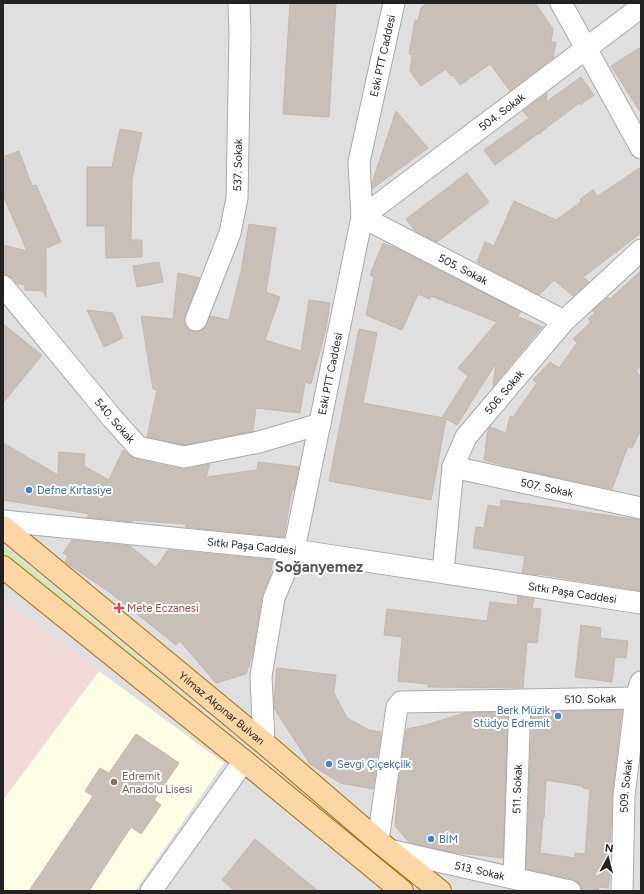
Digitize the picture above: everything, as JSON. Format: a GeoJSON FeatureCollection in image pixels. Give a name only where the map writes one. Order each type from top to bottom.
{"type":"FeatureCollection","features":[{"type":"Feature","properties":{"kind":"main road","name":"Yılmaz Akpınar Bulvarı"},"geometry":{"type":"LineString","coordinates":[[3,527],[264,743],[384,846],[440,891]]}},
{"type":"Feature","properties":{"kind":"main road"},"geometry":{"type":"LineString","coordinates":[[3,567],[244,761],[402,891]]}},
{"type":"Feature","properties":{"kind":"street","name":"537. Sokak"},"geometry":{"type":"LineString","coordinates":[[196,320],[230,233],[237,198],[240,33],[239,3]]}},
{"type":"Feature","properties":{"kind":"street","name":"Eski PTT Caddesi"},"geometry":{"type":"LineString","coordinates":[[264,743],[261,676],[274,598],[294,550],[362,217],[359,162],[394,3]]}},
{"type":"Feature","properties":{"kind":"street"},"geometry":{"type":"LineString","coordinates":[[561,3],[641,148]]}},
{"type":"Feature","properties":{"kind":"street","name":"504. Sokak"},"geometry":{"type":"LineString","coordinates":[[362,217],[641,7]]}},
{"type":"Feature","properties":{"kind":"street","name":"505. Sokak"},"geometry":{"type":"LineString","coordinates":[[362,217],[564,321]]}},
{"type":"Feature","properties":{"kind":"street","name":"506. Sokak"},"geometry":{"type":"LineString","coordinates":[[443,572],[452,466],[466,437],[564,321],[641,250]]}},
{"type":"Feature","properties":{"kind":"street","name":"540. Sokak"},"geometry":{"type":"LineString","coordinates":[[3,286],[113,420],[138,447],[184,458],[259,442],[320,424]]}},
{"type":"Feature","properties":{"kind":"street","name":"507. Sokak"},"geometry":{"type":"LineString","coordinates":[[452,466],[641,508]]}},
{"type":"Feature","properties":{"kind":"street","name":"Sıtkı Paşa Caddesi"},"geometry":{"type":"LineString","coordinates":[[3,521],[294,550],[641,602]]}},
{"type":"Feature","properties":{"kind":"street","name":"510. Sokak"},"geometry":{"type":"LineString","coordinates":[[384,846],[396,707],[401,702],[520,700],[639,690]]}},
{"type":"Feature","properties":{"kind":"street","name":"509. Sokak"},"geometry":{"type":"LineString","coordinates":[[622,891],[624,796],[639,690]]}},
{"type":"Feature","properties":{"kind":"street","name":"511. Sokak"},"geometry":{"type":"LineString","coordinates":[[514,878],[520,700]]}},
{"type":"Feature","properties":{"kind":"street"},"geometry":{"type":"LineString","coordinates":[[151,891],[244,761]]}},
{"type":"Feature","properties":{"kind":"street","name":"513. Sokak"},"geometry":{"type":"LineString","coordinates":[[384,846],[570,891]]}},
{"type":"Feature","properties":{"kind":"shaded area"},"geometry":{"type":"Polygon","coordinates":[[[3,3],[641,3],[641,891],[3,891],[3,3]]]}},
{"type":"Feature","properties":{"kind":"shaded area"},"geometry":{"type":"Polygon","coordinates":[[[7,603],[99,671],[3,800],[3,609],[7,603]]]}},
{"type":"Feature","properties":{"kind":"shaded area","name":"Edremit Anadolu Lisesi"},"geometry":{"type":"Polygon","coordinates":[[[99,671],[224,763],[135,891],[3,891],[3,800],[99,671]]]}},
{"type":"Feature","properties":{"kind":"green space"},"geometry":{"type":"Polygon","coordinates":[[[3,546],[248,749],[250,753],[247,753],[3,553],[3,546]]]}},
{"type":"Feature","properties":{"kind":"building"},"geometry":{"type":"Polygon","coordinates":[[[290,3],[336,3],[329,117],[283,114],[290,3]]]}},
{"type":"Feature","properties":{"kind":"building"},"geometry":{"type":"Polygon","coordinates":[[[427,3],[535,3],[553,29],[551,42],[556,42],[553,58],[510,91],[490,64],[460,85],[453,75],[451,76],[446,69],[421,86],[410,71],[412,55],[409,54],[415,20],[418,21],[421,8],[427,3]]]}},
{"type":"Feature","properties":{"kind":"building"},"geometry":{"type":"Polygon","coordinates":[[[641,47],[641,113],[611,66],[641,47]]]}},
{"type":"Feature","properties":{"kind":"building"},"geometry":{"type":"Polygon","coordinates":[[[581,77],[594,95],[580,105],[579,103],[540,134],[539,133],[495,165],[484,150],[529,118],[523,111],[547,93],[546,102],[581,77]]]}},
{"type":"Feature","properties":{"kind":"building"},"geometry":{"type":"Polygon","coordinates":[[[396,111],[428,148],[372,189],[372,183],[396,111]]]}},
{"type":"Feature","properties":{"kind":"building"},"geometry":{"type":"Polygon","coordinates":[[[120,129],[142,133],[132,179],[131,240],[142,240],[142,257],[106,258],[105,226],[87,226],[87,167],[112,167],[120,129]]]}},
{"type":"Feature","properties":{"kind":"building"},"geometry":{"type":"Polygon","coordinates":[[[19,151],[32,186],[36,185],[61,242],[46,248],[46,297],[43,291],[25,290],[25,285],[16,283],[8,275],[3,274],[3,245],[27,251],[3,195],[3,157],[19,151]]]}},
{"type":"Feature","properties":{"kind":"building"},"geometry":{"type":"Polygon","coordinates":[[[641,167],[641,233],[583,277],[589,282],[573,296],[554,280],[539,295],[477,262],[485,242],[494,246],[514,201],[556,220],[581,202],[580,199],[593,190],[598,196],[641,167]]]}},
{"type":"Feature","properties":{"kind":"building"},"geometry":{"type":"Polygon","coordinates":[[[467,173],[489,202],[437,242],[415,231],[406,219],[467,173]]]}},
{"type":"Feature","properties":{"kind":"building"},"geometry":{"type":"Polygon","coordinates":[[[249,224],[276,228],[266,292],[280,297],[265,340],[301,351],[309,300],[330,303],[326,329],[311,384],[305,382],[300,413],[256,408],[253,431],[217,437],[184,445],[147,437],[157,390],[153,389],[141,316],[173,319],[178,273],[200,278],[185,316],[184,322],[187,328],[191,331],[197,332],[203,330],[210,316],[229,320],[241,272],[249,224]]]}},
{"type":"Feature","properties":{"kind":"building"},"geometry":{"type":"Polygon","coordinates":[[[383,243],[400,250],[521,312],[517,316],[542,327],[493,386],[496,363],[457,425],[446,419],[431,500],[329,481],[359,329],[377,333],[363,403],[444,418],[443,416],[468,376],[458,368],[497,322],[431,296],[430,299],[418,294],[402,330],[366,315],[374,277],[370,275],[383,243]]]}},
{"type":"Feature","properties":{"kind":"building"},"geometry":{"type":"Polygon","coordinates":[[[159,262],[163,282],[137,287],[133,266],[159,262]]]}},
{"type":"Feature","properties":{"kind":"building"},"geometry":{"type":"Polygon","coordinates":[[[641,271],[641,365],[636,371],[641,378],[641,429],[632,448],[628,446],[612,489],[513,468],[484,460],[488,430],[490,427],[506,433],[510,416],[513,417],[537,383],[533,380],[550,362],[559,368],[577,343],[573,339],[591,322],[588,319],[595,313],[592,311],[608,297],[610,299],[641,271]]]}},
{"type":"Feature","properties":{"kind":"building"},"geometry":{"type":"Polygon","coordinates":[[[87,310],[113,313],[123,338],[104,347],[87,310]]]}},
{"type":"Feature","properties":{"kind":"building"},"geometry":{"type":"Polygon","coordinates":[[[3,324],[42,355],[3,403],[3,324]]]}},
{"type":"Feature","properties":{"kind":"building"},"geometry":{"type":"Polygon","coordinates":[[[3,443],[58,475],[59,452],[85,454],[84,466],[109,480],[123,450],[135,459],[181,469],[210,464],[206,477],[257,470],[258,462],[299,467],[294,490],[292,490],[284,537],[185,527],[187,524],[132,520],[132,522],[87,517],[90,514],[3,500],[3,443]]]}},
{"type":"Feature","properties":{"kind":"building"},"geometry":{"type":"Polygon","coordinates":[[[501,500],[641,520],[641,591],[538,574],[522,573],[525,556],[473,548],[476,527],[484,528],[488,505],[500,507],[501,500]]]}},
{"type":"Feature","properties":{"kind":"building"},"geometry":{"type":"Polygon","coordinates":[[[72,540],[130,546],[156,567],[168,550],[273,560],[270,576],[262,596],[253,653],[246,674],[216,683],[180,641],[176,645],[112,594],[65,562],[68,556],[63,553],[72,540]]]}},
{"type":"Feature","properties":{"kind":"building"},"geometry":{"type":"Polygon","coordinates":[[[518,596],[534,599],[532,608],[541,609],[537,643],[527,642],[523,688],[428,687],[428,684],[398,681],[402,637],[384,635],[387,609],[487,621],[490,602],[517,605],[518,596]]]}},
{"type":"Feature","properties":{"kind":"building"},"geometry":{"type":"Polygon","coordinates":[[[581,625],[601,628],[600,638],[628,641],[626,658],[615,657],[612,682],[575,677],[581,625]]]}},
{"type":"Feature","properties":{"kind":"building"},"geometry":{"type":"Polygon","coordinates":[[[277,668],[336,675],[334,693],[347,718],[369,730],[381,732],[373,789],[340,783],[310,764],[274,708],[277,668]]]}},
{"type":"Feature","properties":{"kind":"building"},"geometry":{"type":"Polygon","coordinates":[[[622,710],[612,795],[609,856],[611,857],[611,867],[608,888],[599,887],[598,891],[582,891],[578,882],[573,879],[526,869],[532,712],[622,710]],[[546,780],[540,853],[575,858],[575,853],[585,854],[590,789],[583,788],[583,786],[546,780]]]}},
{"type":"Feature","properties":{"kind":"building"},"geometry":{"type":"Polygon","coordinates":[[[508,712],[503,858],[450,852],[409,842],[395,826],[397,794],[406,730],[465,713],[508,712]]]}},
{"type":"Feature","properties":{"kind":"building","name":"Edremit Anadolu Lisesi"},"geometry":{"type":"Polygon","coordinates":[[[136,734],[179,763],[154,800],[161,805],[141,834],[131,827],[89,891],[29,891],[93,796],[85,791],[100,768],[109,773],[136,734]]]}},
{"type":"Feature","properties":{"kind":"building"},"geometry":{"type":"Polygon","coordinates":[[[255,839],[318,891],[235,891],[222,880],[255,839]]]}},
{"type":"Feature","properties":{"kind":"place","name":"Defne Kırtasiye"},"geometry":{"type":"Point","coordinates":[29,490]}},
{"type":"Feature","properties":{"kind":"place","name":"Mete Eczanesi"},"geometry":{"type":"Point","coordinates":[119,608]}},
{"type":"Feature","properties":{"kind":"place","name":"Berk Müzik Stüdyo Edremit"},"geometry":{"type":"Point","coordinates":[558,716]}},
{"type":"Feature","properties":{"kind":"place","name":"Sevgi Çiçekçilk"},"geometry":{"type":"Point","coordinates":[329,764]}},
{"type":"Feature","properties":{"kind":"place","name":"Edremit Anadolu Lisesi"},"geometry":{"type":"Point","coordinates":[114,782]}},
{"type":"Feature","properties":{"kind":"place","name":"BİM"},"geometry":{"type":"Point","coordinates":[431,839]}},
{"type":"Feature","properties":{"kind":"district","name":"Soğanyemez"},"geometry":{"type":"Point","coordinates":[319,567]}}]}
